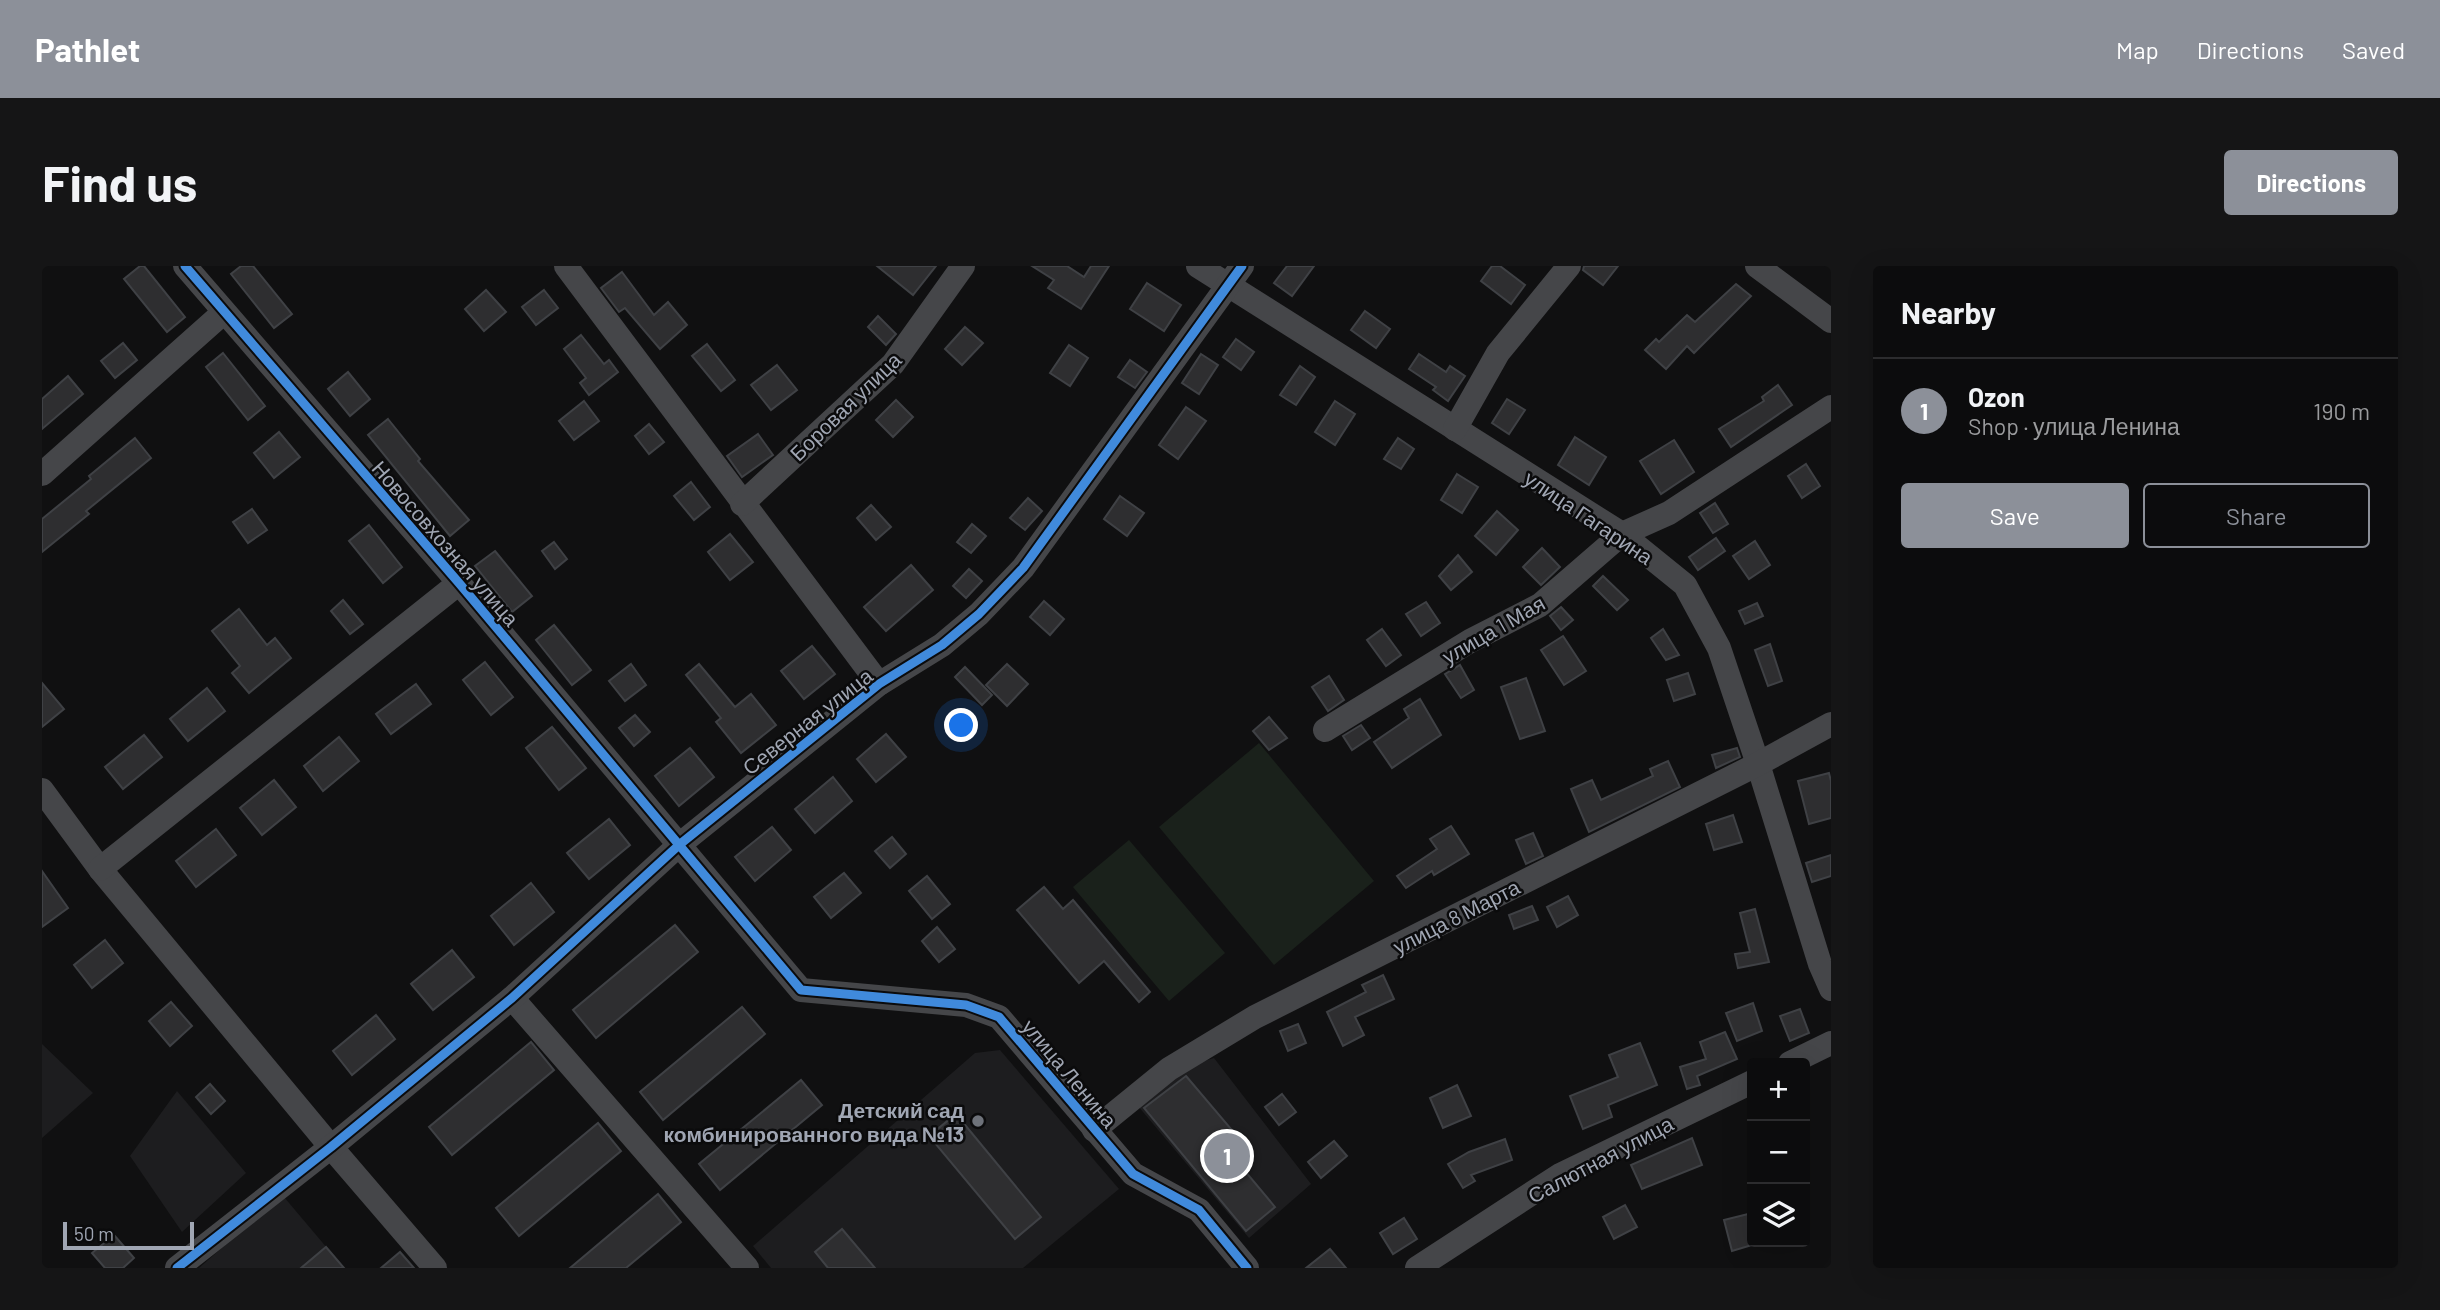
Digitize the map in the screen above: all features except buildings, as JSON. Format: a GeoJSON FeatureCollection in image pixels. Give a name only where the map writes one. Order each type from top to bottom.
{"type":"FeatureCollection","features":[{"type":"Feature","properties":{"kind":"street","name":"Новосовхозная улица"},"geometry":{"type":"LineString","coordinates":[[185,266],[459,583],[679,845]]}},
{"type":"Feature","properties":{"kind":"street"},"geometry":{"type":"LineString","coordinates":[[566,266],[879,684]]}},
{"type":"Feature","properties":{"kind":"street","name":"Боровая улица"},"geometry":{"type":"LineString","coordinates":[[742,504],[893,364],[963,266]]}},
{"type":"Feature","properties":{"kind":"street","name":"улица Гагарина"},"geometry":{"type":"LineString","coordinates":[[1198,266],[1622,534],[1685,585],[1719,648],[1820,964],[1831,989]]}},
{"type":"Feature","properties":{"kind":"street","name":"Северная улица"},"geometry":{"type":"LineString","coordinates":[[177,1268],[331,1147],[512,998],[679,845],[879,684],[943,645],[979,614],[1023,568],[1242,266]]}},
{"type":"Feature","properties":{"kind":"street"},"geometry":{"type":"LineString","coordinates":[[1455,429],[1498,354],[1569,266]]}},
{"type":"Feature","properties":{"kind":"street"},"geometry":{"type":"LineString","coordinates":[[1757,266],[1831,321]]}},
{"type":"Feature","properties":{"kind":"street"},"geometry":{"type":"LineString","coordinates":[[42,474],[223,313]]}},
{"type":"Feature","properties":{"kind":"street","name":"улица 1 Мая"},"geometry":{"type":"LineString","coordinates":[[1325,730],[1470,641],[1540,605],[1622,534],[1669,513],[1831,407]]}},
{"type":"Feature","properties":{"kind":"street"},"geometry":{"type":"LineString","coordinates":[[1650,557],[1669,513]]}},
{"type":"Feature","properties":{"kind":"street","name":"Новосовхозная улица"},"geometry":{"type":"LineString","coordinates":[[100,869],[459,583]]}},
{"type":"Feature","properties":{"kind":"street","name":"улица 8 Марта"},"geometry":{"type":"LineString","coordinates":[[1094,1130],[1169,1069],[1255,1017],[1758,764],[1831,724]]}},
{"type":"Feature","properties":{"kind":"street"},"geometry":{"type":"LineString","coordinates":[[42,790],[100,869],[435,1268]]}},
{"type":"Feature","properties":{"kind":"street","name":"улица Ленина"},"geometry":{"type":"LineString","coordinates":[[679,845],[801,989],[966,1005],[999,1017],[1133,1174],[1199,1210],[1247,1268]]}},
{"type":"Feature","properties":{"kind":"street"},"geometry":{"type":"LineString","coordinates":[[512,998],[747,1268]]}},
{"type":"Feature","properties":{"kind":"street"},"geometry":{"type":"LineString","coordinates":[[1800,1058],[1831,1043]]}},
{"type":"Feature","properties":{"kind":"street","name":"Салютная улица"},"geometry":{"type":"LineString","coordinates":[[1417,1268],[1560,1175],[1747,1084]]}},
{"type":"Feature","properties":{"kind":"shaded area"},"geometry":{"type":"Polygon","coordinates":[[[1259,743],[1374,881],[1274,965],[1159,827],[1259,743]]]}},
{"type":"Feature","properties":{"kind":"shaded area"},"geometry":{"type":"Polygon","coordinates":[[[1129,840],[1225,953],[1169,1001],[1073,887],[1129,840]]]}},
{"type":"Feature","properties":{"kind":"shaded area"},"geometry":{"type":"Polygon","coordinates":[[[42,1044],[93,1093],[42,1138],[42,1044]]]}},
{"type":"Feature","properties":{"kind":"shaded area","name":"Детский сад комбинированного вида №13"},"geometry":{"type":"Polygon","coordinates":[[[1000,1050],[1119,1189],[1023,1268],[771,1268],[753,1246],[975,1053],[1000,1050]]]}},
{"type":"Feature","properties":{"kind":"shaded area"},"geometry":{"type":"Polygon","coordinates":[[[1214,1058],[1311,1184],[1249,1238],[1138,1106],[1182,1068],[1214,1058]]]}},
{"type":"Feature","properties":{"kind":"shaded area"},"geometry":{"type":"Polygon","coordinates":[[[177,1091],[246,1173],[182,1232],[130,1156],[177,1091]]]}},
{"type":"Feature","properties":{"kind":"shaded area"},"geometry":{"type":"Polygon","coordinates":[[[284,1197],[344,1268],[199,1268],[233,1238],[284,1197]]]}},
{"type":"Feature","properties":{"kind":"cycle path"},"geometry":{"type":"LineString","coordinates":[[185,266],[459,583],[801,990],[966,1005],[999,1017],[1133,1174],[1199,1210],[1247,1268]]}},
{"type":"Feature","properties":{"kind":"cycle path"},"geometry":{"type":"LineString","coordinates":[[177,1268],[331,1147],[512,998],[679,845],[879,684],[942,645],[979,614],[1023,568],[1242,266]]}},
{"type":"Feature","properties":{"kind":"place","name":"Детский сад комбинированного вида №13"},"geometry":{"type":"Point","coordinates":[978,1121]}},
{"type":"Feature","properties":{"kind":"place","name":"Ozon"},"geometry":{"type":"Point","coordinates":[1227,1156]}}]}
